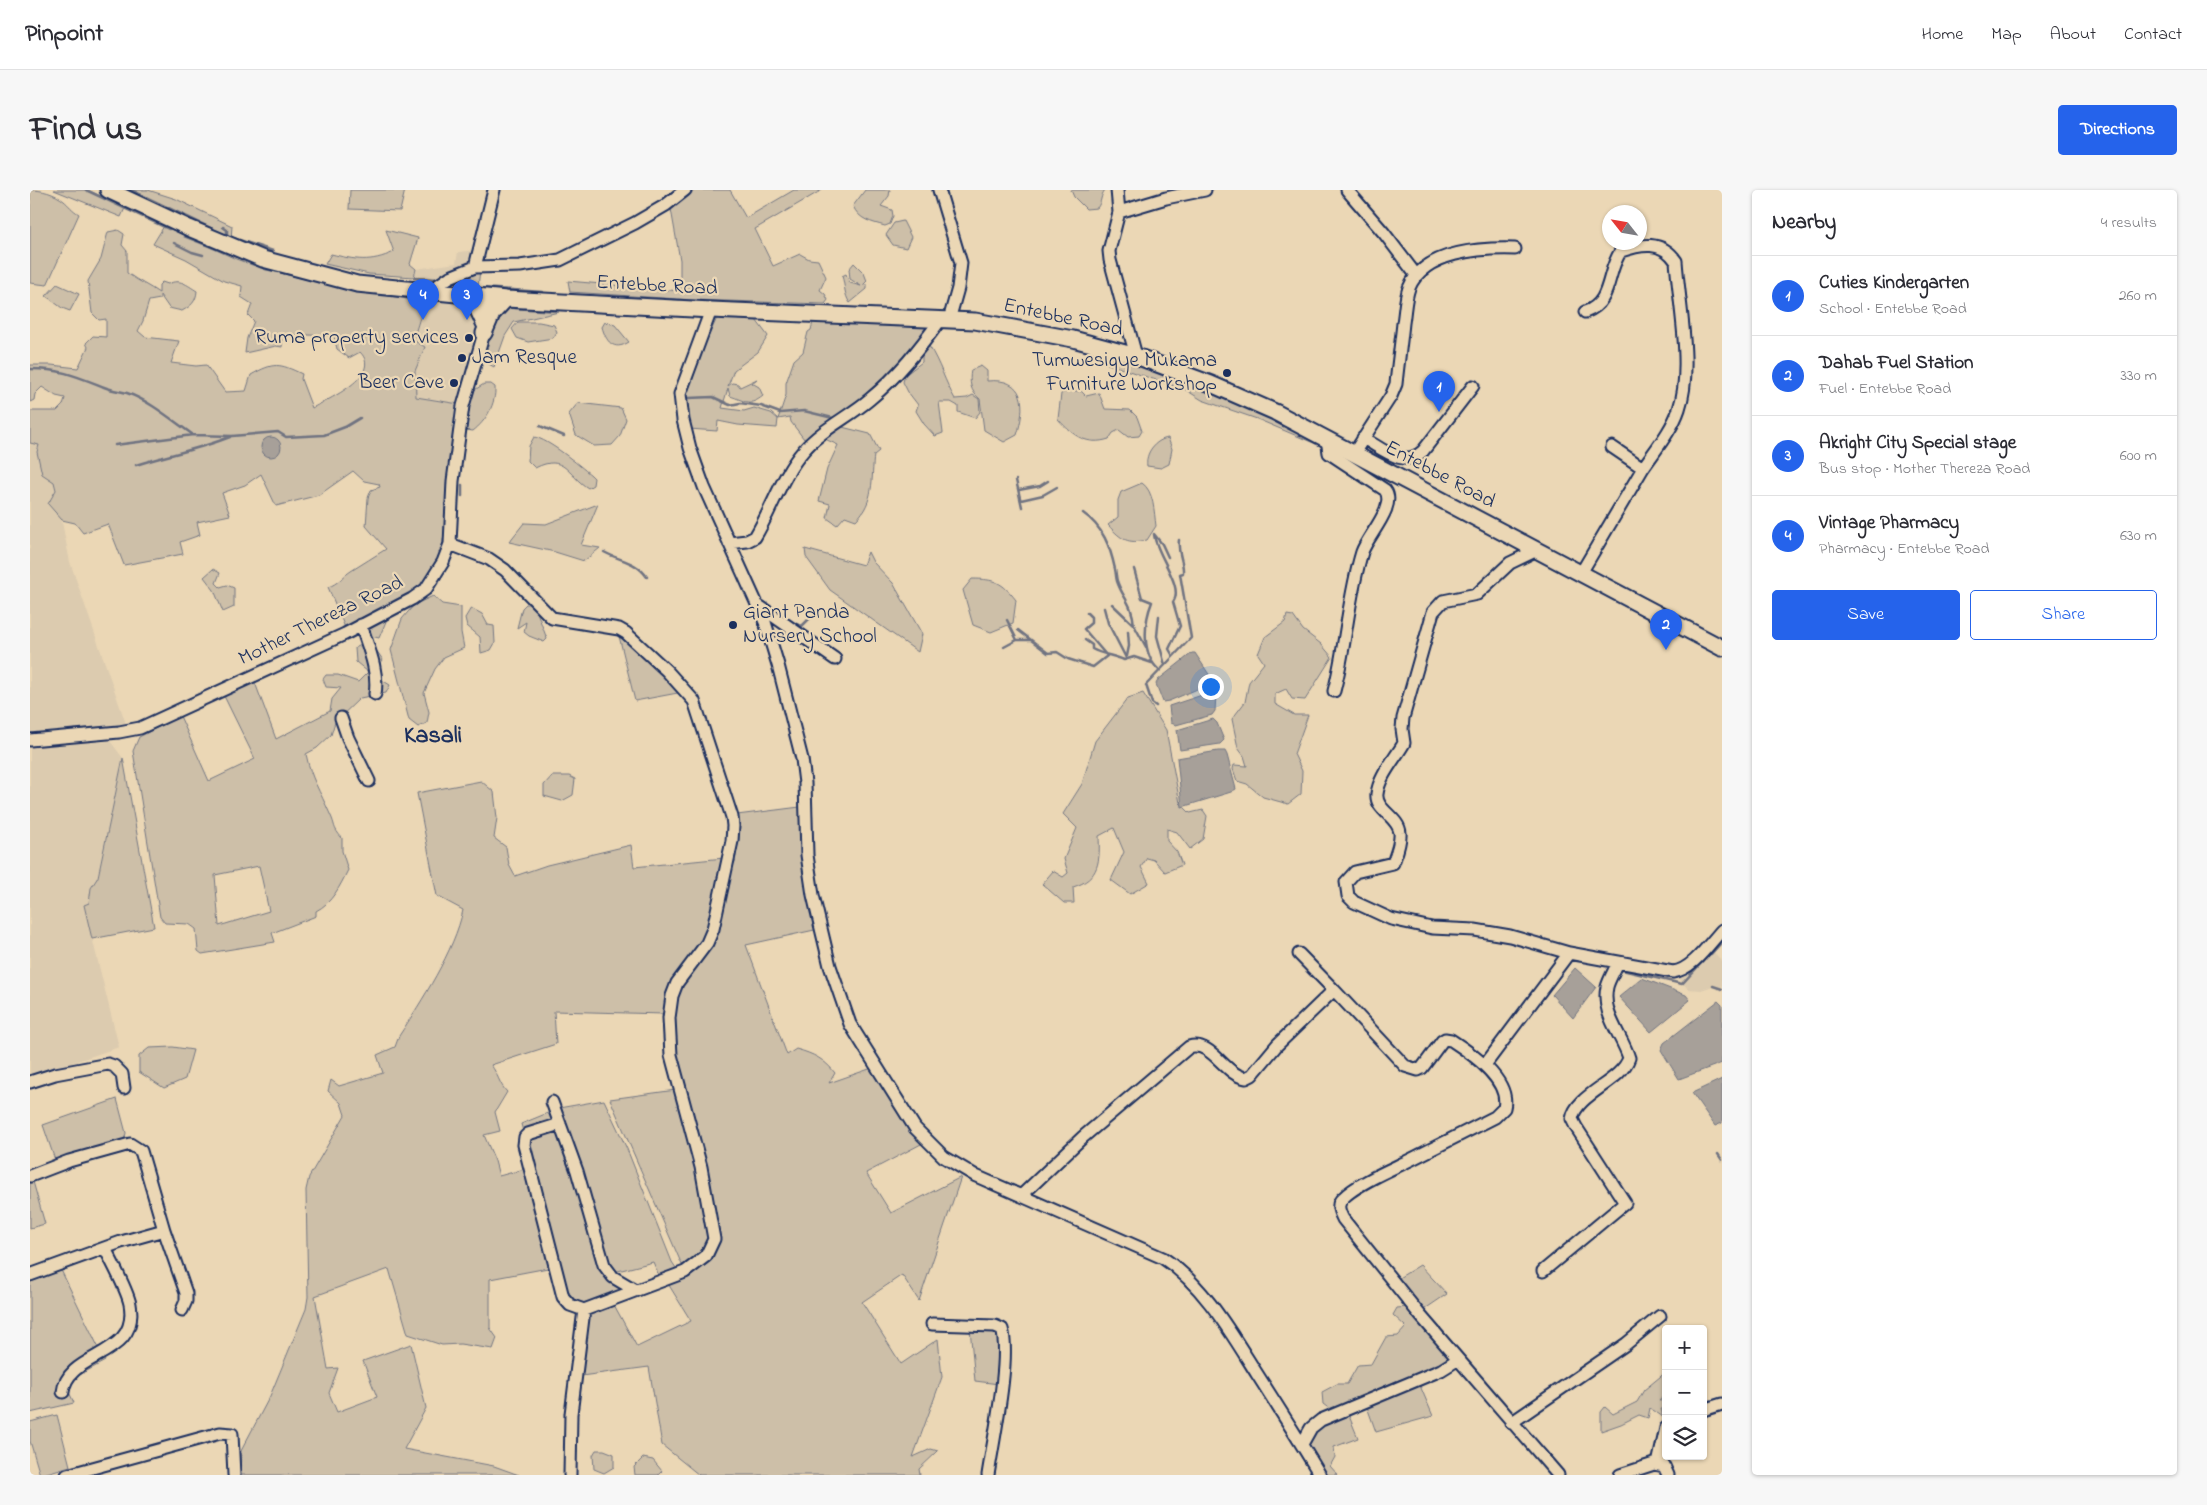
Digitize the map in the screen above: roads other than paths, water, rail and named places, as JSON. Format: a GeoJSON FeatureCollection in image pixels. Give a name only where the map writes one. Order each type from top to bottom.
{"type":"FeatureCollection","features":[{"type":"Feature","properties":{"kind":"main road"},"geometry":{"type":"LineString","coordinates":[[108,190],[189,228],[263,259],[357,284],[462,294],[476,306],[484,329]]}},
{"type":"Feature","properties":{"kind":"main road","name":"Entebbe Road"},"geometry":{"type":"LineString","coordinates":[[462,294],[506,299],[711,310],[974,321],[1035,331],[1136,356],[1211,384],[1275,412],[1722,648]]}},
{"type":"Feature","properties":{"kind":"main road"},"geometry":{"type":"LineString","coordinates":[[484,329],[492,314],[506,299]]}},
{"type":"Feature","properties":{"kind":"street"},"geometry":{"type":"LineString","coordinates":[[475,267],[494,190]]}},
{"type":"Feature","properties":{"kind":"street"},"geometry":{"type":"LineString","coordinates":[[428,292],[450,277],[475,267],[520,266],[560,260],[635,223],[666,205],[685,190]]}},
{"type":"Feature","properties":{"kind":"street"},"geometry":{"type":"LineString","coordinates":[[729,543],[747,541],[755,537],[795,462],[804,450],[816,438],[852,413],[885,386],[909,362],[945,319],[958,288],[961,263],[940,190]]}},
{"type":"Feature","properties":{"kind":"street"},"geometry":{"type":"LineString","coordinates":[[1117,190],[1119,212],[1109,251],[1110,260],[1136,356]]}},
{"type":"Feature","properties":{"kind":"street"},"geometry":{"type":"LineString","coordinates":[[1119,212],[1166,198],[1205,190]]}},
{"type":"Feature","properties":{"kind":"street"},"geometry":{"type":"LineString","coordinates":[[1347,190],[1384,233],[1416,275]]}},
{"type":"Feature","properties":{"kind":"street"},"geometry":{"type":"LineString","coordinates":[[1581,573],[1679,410],[1684,387],[1685,366],[1676,261],[1667,251],[1652,244],[1644,244],[1621,252],[1616,260],[1603,300],[1598,306],[1585,312]]}},
{"type":"Feature","properties":{"kind":"street"},"geometry":{"type":"LineString","coordinates":[[1354,453],[1396,384],[1406,297],[1416,275],[1427,266],[1442,258],[1494,249],[1515,249]]}},
{"type":"Feature","properties":{"kind":"street","name":"Mother Thereza Road"},"geometry":{"type":"LineString","coordinates":[[30,740],[102,734],[140,728],[362,625],[412,599],[426,589],[443,562],[450,544],[453,481],[463,406],[484,329],[486,297]]}},
{"type":"Feature","properties":{"kind":"street"},"geometry":{"type":"LineString","coordinates":[[711,310],[680,394],[681,406],[690,448],[704,487],[758,605],[778,665],[802,760],[810,876],[826,951],[846,1016],[857,1037],[915,1128],[944,1157],[963,1169],[1163,1258],[1174,1266],[1200,1293],[1227,1328],[1320,1475]]}},
{"type":"Feature","properties":{"kind":"street"},"geometry":{"type":"LineString","coordinates":[[1363,438],[1402,459],[1416,457],[1423,451],[1473,386]]}},
{"type":"Feature","properties":{"kind":"street"},"geometry":{"type":"LineString","coordinates":[[1327,439],[1329,454],[1386,490],[1389,499],[1386,510],[1365,544],[1359,562],[1344,648],[1334,691]]}},
{"type":"Feature","properties":{"kind":"street"},"geometry":{"type":"LineString","coordinates":[[1612,447],[1643,468]]}},
{"type":"Feature","properties":{"kind":"street"},"geometry":{"type":"LineString","coordinates":[[450,544],[489,559],[505,570],[552,618],[619,629],[626,633],[668,671],[694,701],[734,826],[713,930],[701,953],[677,983],[672,996],[669,1018],[671,1055],[701,1167],[714,1239],[706,1256],[698,1264],[685,1272],[584,1310],[570,1305],[563,1297],[524,1145],[525,1137],[528,1134],[560,1124]]}},
{"type":"Feature","properties":{"kind":"street"},"geometry":{"type":"LineString","coordinates":[[1537,550],[1505,567],[1477,594],[1443,601],[1433,612],[1403,718],[1404,742],[1387,770],[1377,795],[1380,805],[1396,821],[1399,828],[1400,841],[1393,863],[1355,872],[1346,882],[1348,896],[1354,902],[1391,919],[1432,928],[1475,930],[1510,936],[1569,952],[1679,972],[1697,957],[1722,930]]}},
{"type":"Feature","properties":{"kind":"street"},"geometry":{"type":"LineString","coordinates":[[758,605],[835,659]]}},
{"type":"Feature","properties":{"kind":"street"},"geometry":{"type":"LineString","coordinates":[[362,625],[374,666],[375,694]]}},
{"type":"Feature","properties":{"kind":"street"},"geometry":{"type":"LineString","coordinates":[[341,718],[348,738],[369,781]]}},
{"type":"Feature","properties":{"kind":"street"},"geometry":{"type":"LineString","coordinates":[[1485,1065],[1569,952]]}},
{"type":"Feature","properties":{"kind":"street"},"geometry":{"type":"LineString","coordinates":[[1300,954],[1405,1066],[1418,1070],[1422,1068],[1445,1039],[1451,1040],[1485,1065],[1503,1092],[1505,1102],[1501,1112],[1495,1117],[1383,1173],[1348,1193],[1342,1198],[1339,1205],[1343,1218],[1457,1360],[1558,1475]]}},
{"type":"Feature","properties":{"kind":"street"},"geometry":{"type":"LineString","coordinates":[[1543,1271],[1625,1203],[1572,1118],[1576,1110],[1591,1095],[1623,1071],[1629,1058],[1612,1023],[1607,999],[1607,986],[1618,962]]}},
{"type":"Feature","properties":{"kind":"street"},"geometry":{"type":"LineString","coordinates":[[1022,1195],[1083,1137],[1189,1047],[1199,1046],[1205,1049],[1236,1074],[1246,1078],[1252,1075],[1277,1045],[1334,990]]}},
{"type":"Feature","properties":{"kind":"street"},"geometry":{"type":"LineString","coordinates":[[30,1082],[55,1074],[108,1064],[114,1066],[122,1074],[124,1088]]}},
{"type":"Feature","properties":{"kind":"street"},"geometry":{"type":"LineString","coordinates":[[552,1102],[577,1171],[604,1265],[613,1278],[635,1290]]}},
{"type":"Feature","properties":{"kind":"street"},"geometry":{"type":"LineString","coordinates":[[30,1176],[69,1161],[130,1144],[141,1152],[164,1230],[186,1293],[186,1302],[182,1310]]}},
{"type":"Feature","properties":{"kind":"street"},"geometry":{"type":"LineString","coordinates":[[30,1275],[105,1248],[164,1230]]}},
{"type":"Feature","properties":{"kind":"street"},"geometry":{"type":"LineString","coordinates":[[63,1392],[64,1383],[71,1372],[119,1343],[128,1330],[130,1304],[105,1248]]}},
{"type":"Feature","properties":{"kind":"street"},"geometry":{"type":"LineString","coordinates":[[570,1475],[571,1414],[584,1310]]}},
{"type":"Feature","properties":{"kind":"street"},"geometry":{"type":"LineString","coordinates":[[1511,1423],[1626,1344],[1660,1316]]}},
{"type":"Feature","properties":{"kind":"street"},"geometry":{"type":"LineString","coordinates":[[932,1324],[995,1326],[1002,1329],[1004,1338],[1002,1385],[988,1475]]}},
{"type":"Feature","properties":{"kind":"street"},"geometry":{"type":"LineString","coordinates":[[1302,1444],[1311,1428],[1321,1420],[1441,1370],[1457,1360]]}},
{"type":"Feature","properties":{"kind":"street"},"geometry":{"type":"LineString","coordinates":[[1707,1409],[1722,1404]]}},
{"type":"Feature","properties":{"kind":"street"},"geometry":{"type":"LineString","coordinates":[[67,1475],[215,1434],[232,1434],[234,1475]]}},
{"type":"Feature","properties":{"kind":"street"},"geometry":{"type":"LineString","coordinates":[[1658,1464],[1662,1446]]}},
{"type":"Feature","properties":{"kind":"street"},"geometry":{"type":"LineString","coordinates":[[1620,1475],[1658,1464],[1664,1466],[1668,1475]]}},
{"type":"Feature","properties":{"kind":"waterway"},"geometry":{"type":"LineString","coordinates":[[86,190],[169,229]]}},
{"type":"Feature","properties":{"kind":"waterway"},"geometry":{"type":"LineString","coordinates":[[131,190],[227,236]]}},
{"type":"Feature","properties":{"kind":"waterway"},"geometry":{"type":"LineString","coordinates":[[223,227],[227,230],[227,236],[273,251]]}},
{"type":"Feature","properties":{"kind":"waterway"},"geometry":{"type":"LineString","coordinates":[[184,236],[267,269],[333,285]]}},
{"type":"Feature","properties":{"kind":"waterway"},"geometry":{"type":"LineString","coordinates":[[174,243],[203,255]]}},
{"type":"Feature","properties":{"kind":"waterway"},"geometry":{"type":"LineString","coordinates":[[414,278],[440,279]]}},
{"type":"Feature","properties":{"kind":"waterway"},"geometry":{"type":"LineString","coordinates":[[448,283],[450,286],[543,292]]}},
{"type":"Feature","properties":{"kind":"waterway"},"geometry":{"type":"LineString","coordinates":[[376,293],[424,301]]}},
{"type":"Feature","properties":{"kind":"waterway"},"geometry":{"type":"LineString","coordinates":[[30,369],[51,370],[68,374],[136,396],[192,434]]}},
{"type":"Feature","properties":{"kind":"waterway"},"geometry":{"type":"LineString","coordinates":[[688,398],[713,397],[730,405],[740,403],[761,406],[780,413],[804,411],[837,419]]}},
{"type":"Feature","properties":{"kind":"waterway"},"geometry":{"type":"LineString","coordinates":[[115,445],[193,435],[232,436],[278,432],[286,437],[324,435],[345,427],[360,418]]}},
{"type":"Feature","properties":{"kind":"waterway"},"geometry":{"type":"LineString","coordinates":[[540,426],[564,436]]}},
{"type":"Feature","properties":{"kind":"waterway"},"geometry":{"type":"LineString","coordinates":[[136,465],[230,437]]}},
{"type":"Feature","properties":{"kind":"waterway"},"geometry":{"type":"LineString","coordinates":[[1016,480],[1022,507]]}},
{"type":"Feature","properties":{"kind":"waterway"},"geometry":{"type":"LineString","coordinates":[[1019,490],[1040,486],[1048,481]]}},
{"type":"Feature","properties":{"kind":"waterway"},"geometry":{"type":"LineString","coordinates":[[462,485],[462,496]]}},
{"type":"Feature","properties":{"kind":"waterway"},"geometry":{"type":"LineString","coordinates":[[1021,500],[1043,495],[1057,487]]}},
{"type":"Feature","properties":{"kind":"waterway"},"geometry":{"type":"LineString","coordinates":[[1083,513],[1096,524],[1105,538],[1113,561],[1117,581],[1129,606],[1134,625]]}},
{"type":"Feature","properties":{"kind":"waterway"},"geometry":{"type":"LineString","coordinates":[[1168,557],[1162,544],[1154,534],[1159,551],[1173,579],[1175,588],[1176,596],[1173,602],[1180,626],[1169,649],[1173,656]]}},
{"type":"Feature","properties":{"kind":"waterway"},"geometry":{"type":"LineString","coordinates":[[1156,706],[1152,703],[1146,685],[1191,638],[1180,574],[1183,573],[1183,569],[1179,540]]}},
{"type":"Feature","properties":{"kind":"waterway"},"geometry":{"type":"LineString","coordinates":[[604,552],[633,564],[647,577]]}},
{"type":"Feature","properties":{"kind":"waterway"},"geometry":{"type":"LineString","coordinates":[[1134,569],[1142,598],[1152,602],[1147,619],[1146,638],[1149,655],[1159,670]]}},
{"type":"Feature","properties":{"kind":"waterway"},"geometry":{"type":"LineString","coordinates":[[1112,604],[1134,625],[1146,647]]}},
{"type":"Feature","properties":{"kind":"waterway"},"geometry":{"type":"LineString","coordinates":[[1104,608],[1108,623],[1126,658]]}},
{"type":"Feature","properties":{"kind":"waterway"},"geometry":{"type":"LineString","coordinates":[[1018,630],[1048,653],[1057,652],[1068,659],[1093,667],[1107,656],[1084,629],[1091,623],[1091,617],[1087,613]]}},
{"type":"Feature","properties":{"kind":"waterway"},"geometry":{"type":"LineString","coordinates":[[1159,616],[1157,636],[1165,665]]}},
{"type":"Feature","properties":{"kind":"waterway"},"geometry":{"type":"LineString","coordinates":[[793,623],[802,626],[810,618]]}},
{"type":"Feature","properties":{"kind":"waterway"},"geometry":{"type":"LineString","coordinates":[[1007,620],[1017,640]]}},
{"type":"Feature","properties":{"kind":"waterway"},"geometry":{"type":"LineString","coordinates":[[1127,656],[1129,646],[1128,631]]}},
{"type":"Feature","properties":{"kind":"waterway"},"geometry":{"type":"LineString","coordinates":[[1004,647],[1017,640],[1031,640]]}},
{"type":"Feature","properties":{"kind":"waterway"},"geometry":{"type":"LineString","coordinates":[[1085,640],[1092,645],[1092,649],[1100,653],[1124,660],[1134,657],[1152,663]]}},
{"type":"Feature","properties":{"kind":"waterway"},"geometry":{"type":"LineString","coordinates":[[1711,954],[1722,942]]}},
{"type":"Feature","properties":{"kind":"waterway"},"geometry":{"type":"LineString","coordinates":[[1622,970],[1682,984],[1703,961]]}},
{"type":"Feature","properties":{"kind":"waterway"},"geometry":{"type":"LineString","coordinates":[[1713,986],[1722,989]]}},
{"type":"Feature","properties":{"kind":"waterway"},"geometry":{"type":"LineString","coordinates":[[1718,1154],[1722,1160]]}},
{"type":"Feature","properties":{"kind":"place","name":"Vintage Pharmacy"},"geometry":{"type":"Point","coordinates":[423,320]}},
{"type":"Feature","properties":{"kind":"place","name":"Akright City Special stage"},"geometry":{"type":"Point","coordinates":[467,320]}},
{"type":"Feature","properties":{"kind":"place","name":"Ruma property services"},"geometry":{"type":"Point","coordinates":[469,338]}},
{"type":"Feature","properties":{"kind":"place","name":"Jam Resque"},"geometry":{"type":"Point","coordinates":[462,358]}},
{"type":"Feature","properties":{"kind":"place","name":"Tumwesigye Mukama Furniture Workshop"},"geometry":{"type":"Point","coordinates":[1227,373]}},
{"type":"Feature","properties":{"kind":"place","name":"Beer Cave"},"geometry":{"type":"Point","coordinates":[454,383]}},
{"type":"Feature","properties":{"kind":"place","name":"Cuties Kindergarten"},"geometry":{"type":"Point","coordinates":[1439,412]}},
{"type":"Feature","properties":{"kind":"place","name":"Giant Panda Nursery School"},"geometry":{"type":"Point","coordinates":[733,625]}},
{"type":"Feature","properties":{"kind":"place","name":"Dahab Fuel Station"},"geometry":{"type":"Point","coordinates":[1666,650]}},
{"type":"Feature","properties":{"kind":"district","name":"Kasali"},"geometry":{"type":"Point","coordinates":[433,736]}}]}
